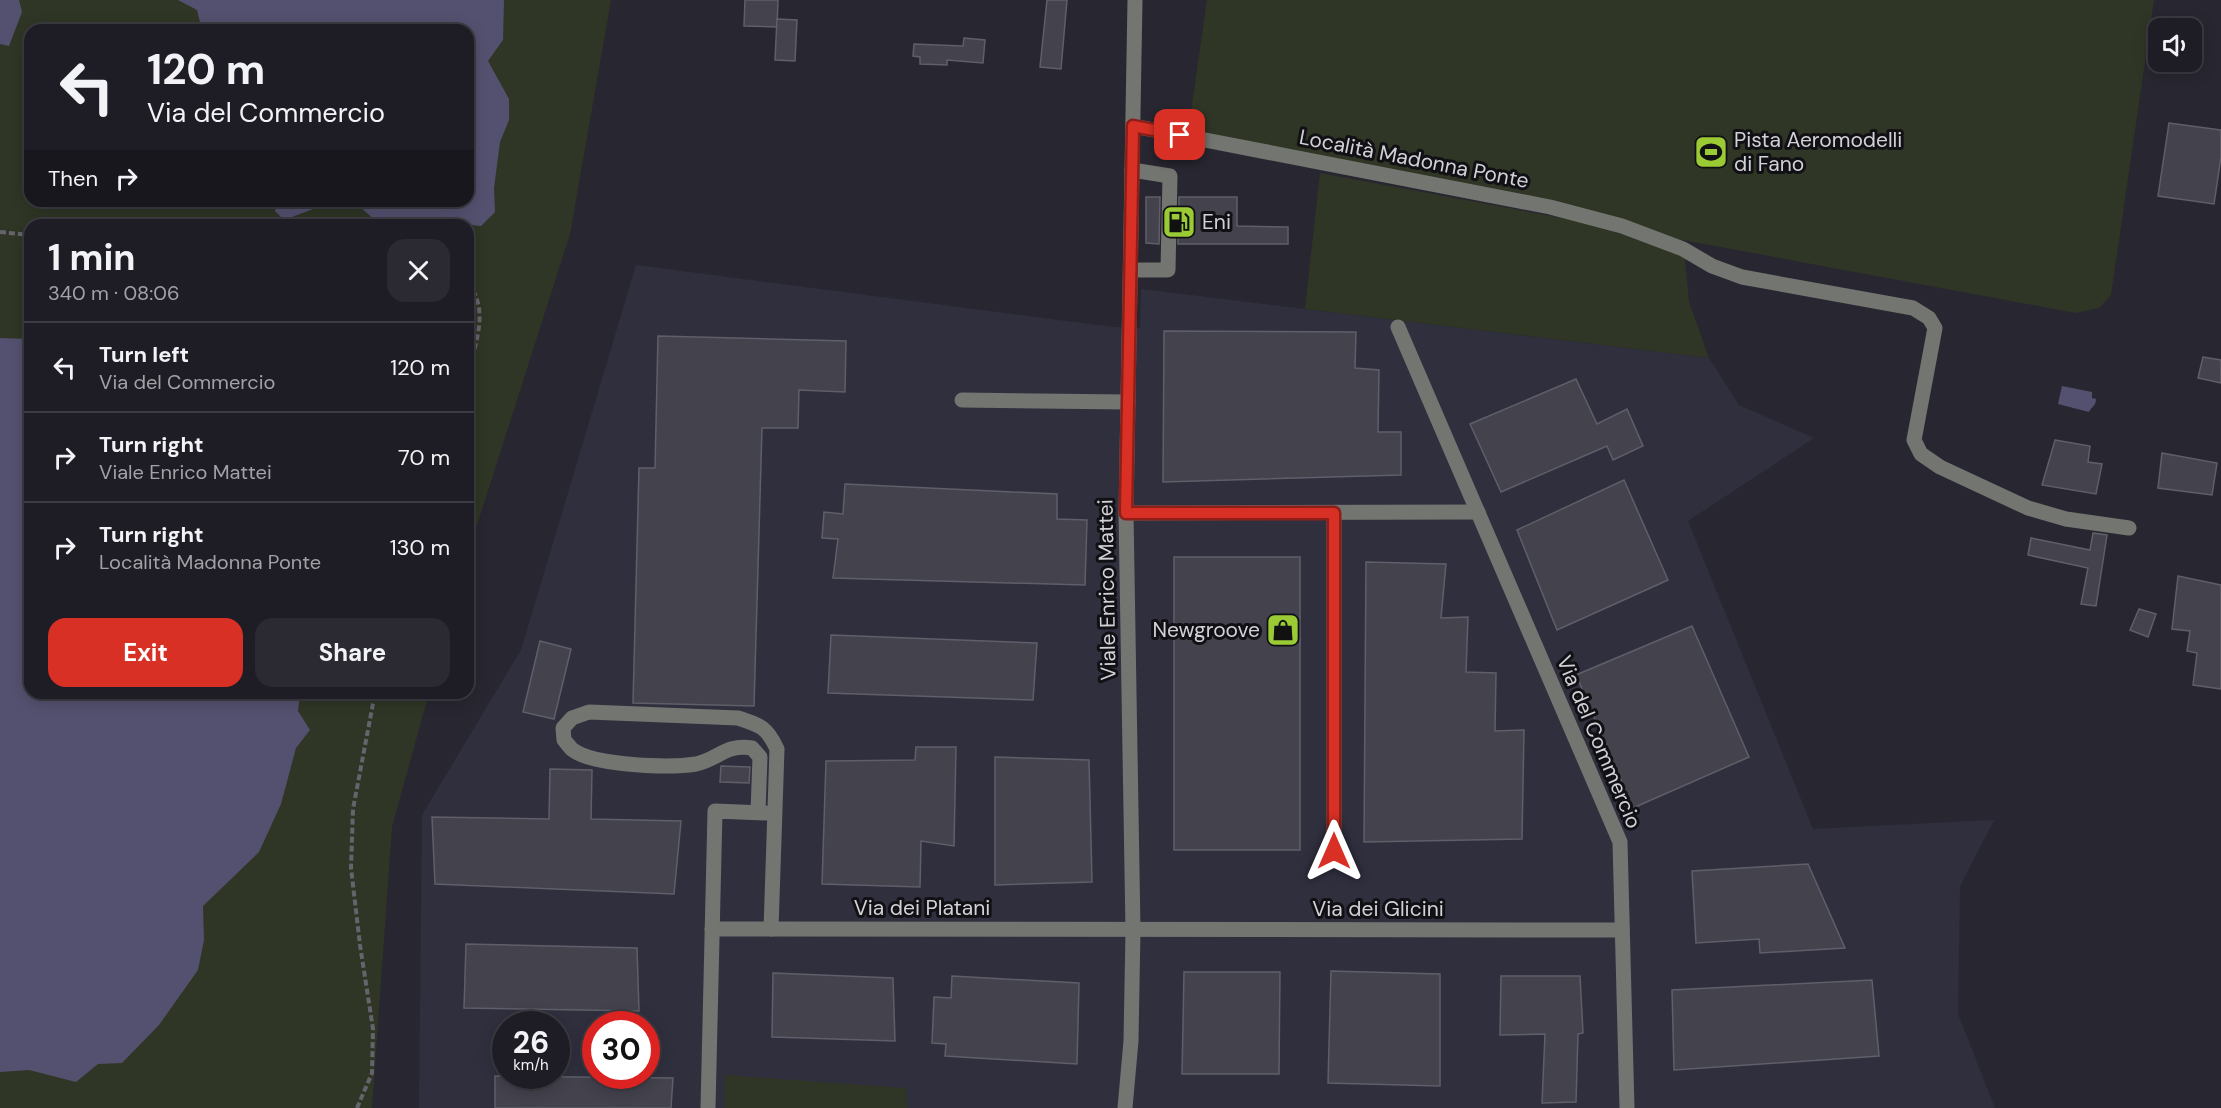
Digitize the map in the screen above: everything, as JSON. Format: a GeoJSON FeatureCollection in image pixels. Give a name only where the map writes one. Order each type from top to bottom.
{"type":"FeatureCollection","features":[{"type":"Feature","properties":{"kind":"street","name":"Viale Enrico Mattei"},"geometry":{"type":"LineString","coordinates":[[1125,1108],[1131,1041],[1133,930],[1126,513],[1136,0]]}},
{"type":"Feature","properties":{"kind":"street","name":"Località Madonna Ponte"},"geometry":{"type":"LineString","coordinates":[[1133,126],[1550,207],[1622,226],[1683,249],[1712,266],[1742,277],[1913,308],[1929,318],[1935,328],[1914,440],[1921,454],[1940,467],[2028,508],[2066,519],[2129,528]]}},
{"type":"Feature","properties":{"kind":"street"},"geometry":{"type":"LineString","coordinates":[[1131,270],[1168,270],[1170,176],[1132,170]]}},
{"type":"Feature","properties":{"kind":"street","name":"Via del Commercio"},"geometry":{"type":"LineString","coordinates":[[1398,327],[1620,842],[1627,1108]]}},
{"type":"Feature","properties":{"kind":"street"},"geometry":{"type":"LineString","coordinates":[[962,400],[1128,402]]}},
{"type":"Feature","properties":{"kind":"street"},"geometry":{"type":"LineString","coordinates":[[1126,513],[1478,512]]}},
{"type":"Feature","properties":{"kind":"street"},"geometry":{"type":"LineString","coordinates":[[1334,513],[1334,851]]}},
{"type":"Feature","properties":{"kind":"street"},"geometry":{"type":"LineString","coordinates":[[758,812],[760,757],[753,748],[739,746],[697,764],[633,764],[593,758],[574,751],[564,740],[563,728],[572,718],[589,712],[738,718],[758,724],[770,734],[777,749],[771,929]]}},
{"type":"Feature","properties":{"kind":"street"},"geometry":{"type":"LineString","coordinates":[[708,1108],[715,811],[774,813]]}},
{"type":"Feature","properties":{"kind":"street","name":"Via dei Platani"},"geometry":{"type":"LineString","coordinates":[[712,929],[1133,930]]}},
{"type":"Feature","properties":{"kind":"street","name":"Via dei Glicini"},"geometry":{"type":"LineString","coordinates":[[1133,930],[1622,930]]}},
{"type":"Feature","properties":{"kind":"path"},"geometry":{"type":"LineString","coordinates":[[0,232],[24,234]]}},
{"type":"Feature","properties":{"kind":"path"},"geometry":{"type":"LineString","coordinates":[[474,291],[481,320],[474,349]]}},
{"type":"Feature","properties":{"kind":"path"},"geometry":{"type":"LineString","coordinates":[[357,1108],[372,1073],[373,1029],[351,868],[353,809],[374,699]]}},
{"type":"Feature","properties":{"kind":"shaded area"},"geometry":{"type":"Polygon","coordinates":[[[0,0],[19,0],[22,12],[9,46],[0,44],[0,0]]]}},
{"type":"Feature","properties":{"kind":"shaded area"},"geometry":{"type":"Polygon","coordinates":[[[178,0],[504,0],[503,40],[488,61],[509,99],[509,120],[500,142],[494,188],[495,212],[481,226],[474,225],[474,219],[374,219],[360,207],[474,207],[474,24],[200,24],[197,10],[178,0]]]}},
{"type":"Feature","properties":{"kind":"shaded area"},"geometry":{"type":"Polygon","coordinates":[[[276,207],[318,207],[287,219],[283,219],[275,211],[276,207]]]}},
{"type":"Feature","properties":{"kind":"shaded area"},"geometry":{"type":"Polygon","coordinates":[[[636,265],[1113,327],[1140,328],[1141,289],[1709,358],[1739,405],[1814,438],[1688,521],[1813,829],[1994,820],[1960,886],[1958,1014],[1995,1108],[419,1108],[422,815],[521,650],[636,265]]]}},
{"type":"Feature","properties":{"kind":"shaded area"},"geometry":{"type":"Polygon","coordinates":[[[0,338],[24,339],[24,699],[299,699],[298,711],[310,730],[296,748],[281,804],[259,852],[203,906],[204,940],[198,970],[159,1025],[122,1063],[98,1064],[76,1082],[29,1070],[0,1072],[0,338]]]}},
{"type":"Feature","properties":{"kind":"shaded area"},"geometry":{"type":"Polygon","coordinates":[[[2062,386],[2092,392],[2092,398],[2096,401],[2089,412],[2058,404],[2062,386]]]}},
{"type":"Feature","properties":{"kind":"green space"},"geometry":{"type":"Polygon","coordinates":[[[0,0],[611,0],[570,234],[474,534],[474,219],[24,219],[24,699],[427,699],[392,827],[372,1108],[0,1108],[0,0]]]}},
{"type":"Feature","properties":{"kind":"green space","name":"Pista Aeromodelli di Fano"},"geometry":{"type":"Polygon","coordinates":[[[1207,0],[2154,0],[2151,18],[2148,18],[2148,41],[2111,295],[2099,308],[2076,313],[1683,240],[1689,302],[1709,358],[1305,309],[1320,173],[1675,239],[1188,132],[1207,0]]]}},
{"type":"Feature","properties":{"kind":"green space"},"geometry":{"type":"Polygon","coordinates":[[[725,1075],[906,1088],[907,1108],[725,1108],[725,1075]]]}},
{"type":"Feature","properties":{"kind":"building"},"geometry":{"type":"Polygon","coordinates":[[[745,0],[778,0],[777,27],[744,26],[745,0]]]}},
{"type":"Feature","properties":{"kind":"building"},"geometry":{"type":"Polygon","coordinates":[[[1047,0],[1067,0],[1061,69],[1040,67],[1047,0]]]}},
{"type":"Feature","properties":{"kind":"building"},"geometry":{"type":"Polygon","coordinates":[[[777,19],[797,20],[795,61],[775,60],[777,19]]]}},
{"type":"Feature","properties":{"kind":"building"},"geometry":{"type":"Polygon","coordinates":[[[964,38],[985,40],[983,63],[947,60],[947,65],[920,64],[920,57],[913,56],[914,44],[963,46],[964,38]]]}},
{"type":"Feature","properties":{"kind":"building"},"geometry":{"type":"Polygon","coordinates":[[[2169,123],[2221,130],[2221,157],[2214,204],[2158,196],[2169,123]]]}},
{"type":"Feature","properties":{"kind":"building"},"geometry":{"type":"Polygon","coordinates":[[[1146,197],[1160,197],[1159,244],[1146,243],[1146,197]]]}},
{"type":"Feature","properties":{"kind":"building"},"geometry":{"type":"Polygon","coordinates":[[[1179,197],[1237,197],[1237,226],[1288,227],[1288,244],[1178,244],[1179,197]]]}},
{"type":"Feature","properties":{"kind":"building"},"geometry":{"type":"Polygon","coordinates":[[[1164,331],[1356,332],[1355,368],[1379,370],[1378,432],[1401,432],[1401,475],[1163,482],[1164,331]]]}},
{"type":"Feature","properties":{"kind":"building"},"geometry":{"type":"Polygon","coordinates":[[[658,336],[846,341],[845,392],[799,390],[798,428],[762,428],[754,706],[633,703],[639,468],[655,468],[658,336]]]}},
{"type":"Feature","properties":{"kind":"building"},"geometry":{"type":"Polygon","coordinates":[[[2203,357],[2221,360],[2221,383],[2198,378],[2203,357]]]}},
{"type":"Feature","properties":{"kind":"building"},"geometry":{"type":"Polygon","coordinates":[[[1576,379],[1597,424],[1627,409],[1643,446],[1613,460],[1607,446],[1501,492],[1470,424],[1576,379]]]}},
{"type":"Feature","properties":{"kind":"building"},"geometry":{"type":"Polygon","coordinates":[[[2055,440],[2090,446],[2088,462],[2102,464],[2096,494],[2042,485],[2055,440]]]}},
{"type":"Feature","properties":{"kind":"building"},"geometry":{"type":"Polygon","coordinates":[[[2162,453],[2217,463],[2212,495],[2158,488],[2162,453]]]}},
{"type":"Feature","properties":{"kind":"building"},"geometry":{"type":"Polygon","coordinates":[[[1624,480],[1668,580],[1557,630],[1517,530],[1624,480]]]}},
{"type":"Feature","properties":{"kind":"building"},"geometry":{"type":"Polygon","coordinates":[[[845,484],[1057,494],[1057,519],[1087,520],[1085,585],[833,578],[838,539],[822,538],[824,512],[843,514],[845,484]]]}},
{"type":"Feature","properties":{"kind":"building"},"geometry":{"type":"Polygon","coordinates":[[[2093,533],[2107,535],[2096,606],[2081,604],[2088,568],[2028,555],[2031,538],[2090,550],[2093,533]]]}},
{"type":"Feature","properties":{"kind":"building"},"geometry":{"type":"Polygon","coordinates":[[[1174,557],[1300,557],[1300,850],[1174,850],[1174,557]]]}},
{"type":"Feature","properties":{"kind":"building"},"geometry":{"type":"Polygon","coordinates":[[[1366,562],[1446,564],[1441,618],[1468,617],[1466,672],[1496,673],[1495,731],[1524,730],[1522,839],[1364,842],[1366,562]]]}},
{"type":"Feature","properties":{"kind":"building"},"geometry":{"type":"Polygon","coordinates":[[[2178,576],[2221,585],[2221,689],[2193,685],[2197,653],[2187,651],[2190,631],[2172,629],[2178,576]]]}},
{"type":"Feature","properties":{"kind":"building"},"geometry":{"type":"Polygon","coordinates":[[[2139,609],[2156,614],[2148,637],[2130,630],[2139,609]]]}},
{"type":"Feature","properties":{"kind":"building"},"geometry":{"type":"Polygon","coordinates":[[[1692,626],[1749,757],[1633,808],[1576,675],[1692,626]]]}},
{"type":"Feature","properties":{"kind":"building"},"geometry":{"type":"Polygon","coordinates":[[[831,635],[1037,643],[1033,700],[828,693],[831,635]]]}},
{"type":"Feature","properties":{"kind":"building"},"geometry":{"type":"Polygon","coordinates":[[[540,641],[571,649],[554,719],[523,712],[540,641]]]}},
{"type":"Feature","properties":{"kind":"building"},"geometry":{"type":"Polygon","coordinates":[[[916,747],[956,747],[954,846],[921,841],[920,887],[822,884],[826,761],[915,760],[916,747]]]}},
{"type":"Feature","properties":{"kind":"building"},"geometry":{"type":"Polygon","coordinates":[[[995,757],[1089,760],[1092,882],[995,885],[995,757]]]}},
{"type":"Feature","properties":{"kind":"building"},"geometry":{"type":"Polygon","coordinates":[[[721,766],[750,767],[749,783],[720,782],[721,766]]]}},
{"type":"Feature","properties":{"kind":"building"},"geometry":{"type":"Polygon","coordinates":[[[550,769],[592,770],[591,819],[681,821],[674,894],[435,884],[432,817],[549,819],[550,769]]]}},
{"type":"Feature","properties":{"kind":"building"},"geometry":{"type":"Polygon","coordinates":[[[1808,864],[1845,948],[1760,953],[1759,939],[1696,943],[1692,871],[1808,864]]]}},
{"type":"Feature","properties":{"kind":"building"},"geometry":{"type":"Polygon","coordinates":[[[466,944],[637,948],[639,1011],[464,1008],[466,944]]]}},
{"type":"Feature","properties":{"kind":"building"},"geometry":{"type":"Polygon","coordinates":[[[1331,971],[1440,974],[1440,1086],[1328,1083],[1331,971]]]}},
{"type":"Feature","properties":{"kind":"building"},"geometry":{"type":"Polygon","coordinates":[[[1184,972],[1280,972],[1279,1074],[1182,1074],[1184,972]]]}},
{"type":"Feature","properties":{"kind":"building"},"geometry":{"type":"Polygon","coordinates":[[[773,973],[893,978],[895,1041],[772,1037],[773,973]]]}},
{"type":"Feature","properties":{"kind":"building"},"geometry":{"type":"Polygon","coordinates":[[[952,976],[1079,983],[1077,1064],[945,1056],[946,1044],[932,1043],[934,997],[951,998],[952,976]]]}},
{"type":"Feature","properties":{"kind":"building"},"geometry":{"type":"Polygon","coordinates":[[[1501,976],[1580,976],[1583,1033],[1578,1034],[1576,1102],[1542,1103],[1545,1034],[1500,1035],[1501,976]]]}},
{"type":"Feature","properties":{"kind":"building"},"geometry":{"type":"Polygon","coordinates":[[[1872,980],[1879,1056],[1674,1070],[1672,990],[1872,980]]]}},
{"type":"Feature","properties":{"kind":"building"},"geometry":{"type":"Polygon","coordinates":[[[570,1077],[582,1077],[582,1089],[660,1089],[660,1078],[673,1078],[671,1108],[495,1108],[495,1089],[570,1089],[570,1077]]]}},
{"type":"Feature","properties":{"kind":"place","name":"Pista Aeromodelli di Fano"},"geometry":{"type":"Point","coordinates":[1711,152]}},
{"type":"Feature","properties":{"kind":"place","name":"Eni"},"geometry":{"type":"Point","coordinates":[1179,222]}},
{"type":"Feature","properties":{"kind":"place","name":"Newgroove"},"geometry":{"type":"Point","coordinates":[1283,630]}},
{"type":"Feature","properties":{"kind":"route"},"geometry":{"type":"LineString","coordinates":[[1180,135],[1133,126],[1126,513],[1334,513],[1334,851]]}}]}
